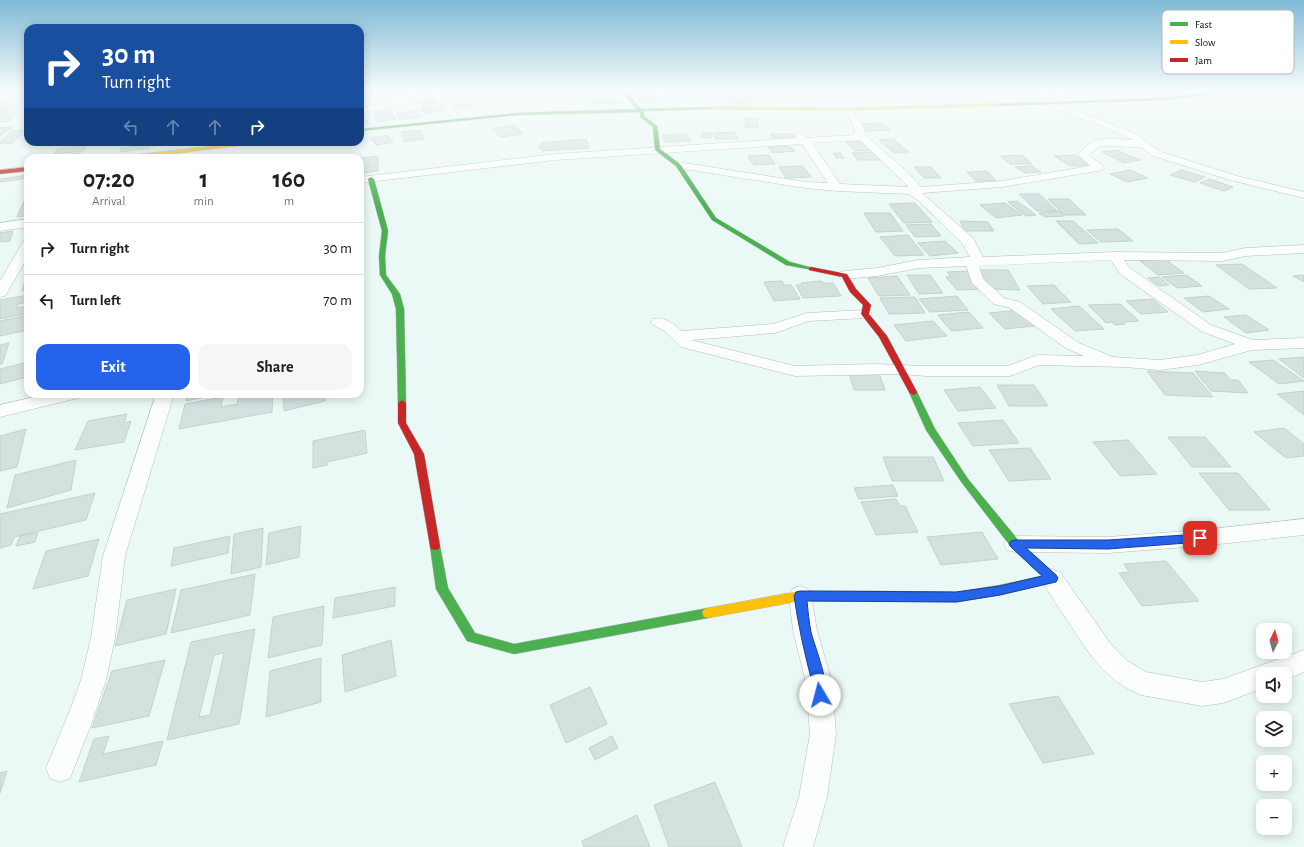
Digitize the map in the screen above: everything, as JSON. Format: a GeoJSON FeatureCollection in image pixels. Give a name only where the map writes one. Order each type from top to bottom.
{"type":"FeatureCollection","features":[{"type":"Feature","properties":{"kind":"street"},"geometry":{"type":"LineString","coordinates":[[656,131],[658,150],[678,166],[714,219],[788,264],[845,275],[877,272],[919,264],[1115,256],[1223,257],[1245,252],[1304,249]]}},
{"type":"Feature","properties":{"kind":"street"},"geometry":{"type":"LineString","coordinates":[[794,131],[805,141],[837,188]]}},
{"type":"Feature","properties":{"kind":"street"},"geometry":{"type":"LineString","coordinates":[[860,131],[858,134],[902,174],[915,191],[964,238],[975,261],[977,280],[999,301],[1015,305],[1073,346],[1111,362]]}},
{"type":"Feature","properties":{"kind":"street"},"geometry":{"type":"LineString","coordinates":[[1122,131],[1144,144],[1149,150],[1165,157],[1234,178],[1304,194]]}},
{"type":"Feature","properties":{"kind":"street"},"geometry":{"type":"LineString","coordinates":[[364,179],[489,164],[658,150],[862,137]]}},
{"type":"Feature","properties":{"kind":"street"},"geometry":{"type":"LineString","coordinates":[[678,166],[806,185],[837,188],[915,191],[1002,184],[1099,168],[1083,155],[1096,143],[1144,144]]}},
{"type":"Feature","properties":{"kind":"street"},"geometry":{"type":"LineString","coordinates":[[175,154],[213,146]]}},
{"type":"Feature","properties":{"kind":"street"},"geometry":{"type":"LineString","coordinates":[[0,172],[24,169]]}},
{"type":"Feature","properties":{"kind":"street"},"geometry":{"type":"LineString","coordinates":[[371,178],[385,231],[382,256],[383,275],[396,294],[400,308],[402,423],[419,454],[442,589],[471,637],[514,649],[800,596],[956,597],[1000,590],[1052,578]]}},
{"type":"Feature","properties":{"kind":"street"},"geometry":{"type":"LineString","coordinates":[[0,228],[24,224]]}},
{"type":"Feature","properties":{"kind":"street"},"geometry":{"type":"LineString","coordinates":[[0,293],[24,252]]}},
{"type":"Feature","properties":{"kind":"street"},"geometry":{"type":"LineString","coordinates":[[1115,256],[1124,271],[1206,328],[1251,345]]}},
{"type":"Feature","properties":{"kind":"street"},"geometry":{"type":"LineString","coordinates":[[845,275],[853,290],[867,305],[865,314]]}},
{"type":"Feature","properties":{"kind":"street"},"geometry":{"type":"LineString","coordinates":[[679,336],[774,328],[808,317],[865,314],[874,322],[883,336],[902,369],[931,430],[965,481],[1015,544],[1052,578],[1101,651],[1117,668],[1141,683],[1202,694],[1223,692],[1256,679]]}},
{"type":"Feature","properties":{"kind":"street"},"geometry":{"type":"LineString","coordinates":[[658,322],[671,329],[687,344],[795,371],[902,369],[926,371],[1010,371],[1037,360],[1160,364],[1198,360],[1251,345],[1304,343]]}},
{"type":"Feature","properties":{"kind":"street"},"geometry":{"type":"LineString","coordinates":[[0,411],[54,398]]}},
{"type":"Feature","properties":{"kind":"street"},"geometry":{"type":"LineString","coordinates":[[60,768],[85,709],[101,651],[108,602],[109,578],[114,556],[164,398]]}},
{"type":"Feature","properties":{"kind":"street"},"geometry":{"type":"LineString","coordinates":[[1015,544],[1108,544],[1200,538],[1304,527]]}},
{"type":"Feature","properties":{"kind":"street"},"geometry":{"type":"LineString","coordinates":[[798,847],[813,797],[823,734],[819,682],[805,630],[800,596]]}},
{"type":"Feature","properties":{"kind":"street"},"geometry":{"type":"LineString","coordinates":[[1288,667],[1304,661]]}},
{"type":"Feature","properties":{"kind":"building"},"geometry":{"type":"Polygon","coordinates":[[[0,131],[8,131],[0,136],[0,131]]]}},
{"type":"Feature","properties":{"kind":"building"},"geometry":{"type":"Polygon","coordinates":[[[12,131],[24,131],[24,132],[12,143],[0,144],[0,142],[12,131]]]}},
{"type":"Feature","properties":{"kind":"building"},"geometry":{"type":"Polygon","coordinates":[[[420,131],[424,139],[404,142],[401,132],[420,131]]]}},
{"type":"Feature","properties":{"kind":"building"},"geometry":{"type":"Polygon","coordinates":[[[495,131],[520,131],[523,134],[500,137],[495,131]]]}},
{"type":"Feature","properties":{"kind":"building"},"geometry":{"type":"Polygon","coordinates":[[[735,132],[738,139],[716,139],[713,133],[735,132]]]}},
{"type":"Feature","properties":{"kind":"building"},"geometry":{"type":"Polygon","coordinates":[[[702,133],[711,133],[711,138],[702,138],[702,133]]]}},
{"type":"Feature","properties":{"kind":"building"},"geometry":{"type":"Polygon","coordinates":[[[686,134],[691,141],[665,142],[662,135],[686,134]]]}},
{"type":"Feature","properties":{"kind":"building"},"geometry":{"type":"Polygon","coordinates":[[[770,134],[793,134],[796,137],[772,138],[770,134]]]}},
{"type":"Feature","properties":{"kind":"building"},"geometry":{"type":"Polygon","coordinates":[[[388,136],[393,142],[376,145],[371,138],[388,136]]]}},
{"type":"Feature","properties":{"kind":"building"},"geometry":{"type":"Polygon","coordinates":[[[586,139],[589,148],[543,151],[543,149],[540,149],[539,146],[542,146],[542,143],[586,139]]]}},
{"type":"Feature","properties":{"kind":"building"},"geometry":{"type":"Polygon","coordinates":[[[893,139],[909,152],[894,153],[879,140],[893,139]]]}},
{"type":"Feature","properties":{"kind":"building"},"geometry":{"type":"Polygon","coordinates":[[[862,141],[872,150],[855,151],[845,142],[862,141]]]}},
{"type":"Feature","properties":{"kind":"building"},"geometry":{"type":"Polygon","coordinates":[[[86,146],[84,151],[54,154],[57,149],[86,146]]]}},
{"type":"Feature","properties":{"kind":"building"},"geometry":{"type":"Polygon","coordinates":[[[149,146],[149,148],[120,152],[121,148],[149,146]]]}},
{"type":"Feature","properties":{"kind":"building"},"geometry":{"type":"Polygon","coordinates":[[[789,146],[795,151],[773,153],[768,147],[789,146]]]}},
{"type":"Feature","properties":{"kind":"building"},"geometry":{"type":"Polygon","coordinates":[[[1117,150],[1140,160],[1124,163],[1102,152],[1117,150]]]}},
{"type":"Feature","properties":{"kind":"building"},"geometry":{"type":"Polygon","coordinates":[[[874,152],[881,160],[858,160],[852,153],[874,152]]]}},
{"type":"Feature","properties":{"kind":"building"},"geometry":{"type":"Polygon","coordinates":[[[833,153],[840,153],[844,158],[836,158],[833,153]]]}},
{"type":"Feature","properties":{"kind":"building"},"geometry":{"type":"Polygon","coordinates":[[[769,155],[775,164],[754,165],[748,156],[769,155]]]}},
{"type":"Feature","properties":{"kind":"building"},"geometry":{"type":"Polygon","coordinates":[[[1022,155],[1032,164],[1010,164],[1000,156],[1022,155]]]}},
{"type":"Feature","properties":{"kind":"building"},"geometry":{"type":"Polygon","coordinates":[[[1074,155],[1090,165],[1070,166],[1054,156],[1074,155]]]}},
{"type":"Feature","properties":{"kind":"building"},"geometry":{"type":"Polygon","coordinates":[[[378,156],[378,171],[364,173],[364,158],[378,156]]]}},
{"type":"Feature","properties":{"kind":"building"},"geometry":{"type":"Polygon","coordinates":[[[803,166],[811,177],[786,178],[779,167],[803,166]]]}},
{"type":"Feature","properties":{"kind":"building"},"geometry":{"type":"Polygon","coordinates":[[[1032,166],[1041,172],[1025,173],[1015,167],[1032,166]]]}},
{"type":"Feature","properties":{"kind":"building"},"geometry":{"type":"Polygon","coordinates":[[[914,167],[931,167],[941,178],[924,178],[914,167]]]}},
{"type":"Feature","properties":{"kind":"building"},"geometry":{"type":"Polygon","coordinates":[[[1130,170],[1148,178],[1127,182],[1110,174],[1130,170]]]}},
{"type":"Feature","properties":{"kind":"building"},"geometry":{"type":"Polygon","coordinates":[[[1181,170],[1205,177],[1195,182],[1170,175],[1181,170]]]}},
{"type":"Feature","properties":{"kind":"building"},"geometry":{"type":"Polygon","coordinates":[[[987,171],[996,181],[976,181],[967,172],[987,171]]]}},
{"type":"Feature","properties":{"kind":"building"},"geometry":{"type":"Polygon","coordinates":[[[24,176],[24,179],[0,182],[1,179],[24,176]]]}},
{"type":"Feature","properties":{"kind":"building"},"geometry":{"type":"Polygon","coordinates":[[[1210,179],[1233,187],[1224,191],[1200,183],[1210,179]]]}},
{"type":"Feature","properties":{"kind":"building"},"geometry":{"type":"Polygon","coordinates":[[[1019,194],[1039,194],[1057,211],[1037,211],[1019,194]]]}},
{"type":"Feature","properties":{"kind":"building"},"geometry":{"type":"Polygon","coordinates":[[[1048,199],[1069,199],[1086,215],[1064,215],[1048,199]]]}},
{"type":"Feature","properties":{"kind":"building"},"geometry":{"type":"Polygon","coordinates":[[[1017,201],[1036,215],[1026,216],[1008,202],[1017,201]]]}},
{"type":"Feature","properties":{"kind":"building"},"geometry":{"type":"Polygon","coordinates":[[[24,202],[24,216],[17,217],[24,202]]]}},
{"type":"Feature","properties":{"kind":"building"},"geometry":{"type":"Polygon","coordinates":[[[915,203],[932,222],[904,223],[889,204],[915,203]]]}},
{"type":"Feature","properties":{"kind":"building"},"geometry":{"type":"Polygon","coordinates":[[[1005,203],[1022,215],[996,218],[980,205],[1005,203]]]}},
{"type":"Feature","properties":{"kind":"building"},"geometry":{"type":"Polygon","coordinates":[[[1059,211],[1065,216],[1045,217],[1039,213],[1059,211]]]}},
{"type":"Feature","properties":{"kind":"building"},"geometry":{"type":"Polygon","coordinates":[[[864,213],[890,213],[903,231],[876,232],[864,213]]]}},
{"type":"Feature","properties":{"kind":"building"},"geometry":{"type":"Polygon","coordinates":[[[960,221],[988,222],[994,231],[965,231],[960,221]]]}},
{"type":"Feature","properties":{"kind":"building"},"geometry":{"type":"Polygon","coordinates":[[[1056,221],[1073,221],[1098,243],[1079,244],[1056,221]]]}},
{"type":"Feature","properties":{"kind":"building"},"geometry":{"type":"Polygon","coordinates":[[[931,224],[941,236],[915,237],[906,225],[931,224]]]}},
{"type":"Feature","properties":{"kind":"building"},"geometry":{"type":"Polygon","coordinates":[[[1118,229],[1133,241],[1101,242],[1087,230],[1118,229]]]}},
{"type":"Feature","properties":{"kind":"building"},"geometry":{"type":"Polygon","coordinates":[[[13,231],[10,241],[0,242],[0,233],[13,231]]]}},
{"type":"Feature","properties":{"kind":"building"},"geometry":{"type":"Polygon","coordinates":[[[908,235],[924,255],[895,256],[880,237],[908,235]]]}},
{"type":"Feature","properties":{"kind":"building"},"geometry":{"type":"Polygon","coordinates":[[[945,241],[958,253],[930,256],[918,243],[945,241]]]}},
{"type":"Feature","properties":{"kind":"building"},"geometry":{"type":"Polygon","coordinates":[[[1165,259],[1184,273],[1158,275],[1140,261],[1165,259]]]}},
{"type":"Feature","properties":{"kind":"building"},"geometry":{"type":"Polygon","coordinates":[[[1242,264],[1277,288],[1249,289],[1216,265],[1242,264]]]}},
{"type":"Feature","properties":{"kind":"building"},"geometry":{"type":"Polygon","coordinates":[[[980,270],[1008,270],[1020,290],[991,289],[980,270]]]}},
{"type":"Feature","properties":{"kind":"building"},"geometry":{"type":"Polygon","coordinates":[[[968,271],[983,289],[957,290],[946,277],[951,277],[947,272],[968,271]]]}},
{"type":"Feature","properties":{"kind":"building"},"geometry":{"type":"Polygon","coordinates":[[[907,275],[930,275],[943,293],[919,294],[907,275]]]}},
{"type":"Feature","properties":{"kind":"building"},"geometry":{"type":"Polygon","coordinates":[[[1186,275],[1202,286],[1177,288],[1162,277],[1186,275]]]}},
{"type":"Feature","properties":{"kind":"building"},"geometry":{"type":"Polygon","coordinates":[[[1304,275],[1304,282],[1293,276],[1304,275]]]}},
{"type":"Feature","properties":{"kind":"building"},"geometry":{"type":"Polygon","coordinates":[[[897,276],[910,295],[879,296],[868,278],[897,276]]]}},
{"type":"Feature","properties":{"kind":"building"},"geometry":{"type":"Polygon","coordinates":[[[1159,277],[1169,285],[1159,286],[1148,278],[1159,277]]]}},
{"type":"Feature","properties":{"kind":"building"},"geometry":{"type":"Polygon","coordinates":[[[782,281],[784,285],[791,285],[800,299],[774,301],[764,282],[782,281]]]}},
{"type":"Feature","properties":{"kind":"building"},"geometry":{"type":"Polygon","coordinates":[[[822,281],[823,283],[833,283],[841,296],[803,298],[796,285],[802,285],[801,283],[822,281]]]}},
{"type":"Feature","properties":{"kind":"building"},"geometry":{"type":"Polygon","coordinates":[[[1054,285],[1071,302],[1043,304],[1027,286],[1054,285]]]}},
{"type":"Feature","properties":{"kind":"building"},"geometry":{"type":"Polygon","coordinates":[[[24,296],[24,303],[18,304],[17,308],[24,307],[24,314],[0,319],[0,300],[24,296]]]}},
{"type":"Feature","properties":{"kind":"building"},"geometry":{"type":"Polygon","coordinates":[[[957,296],[968,310],[930,312],[919,299],[957,296]]]}},
{"type":"Feature","properties":{"kind":"building"},"geometry":{"type":"Polygon","coordinates":[[[1209,296],[1229,309],[1203,312],[1184,298],[1209,296]]]}},
{"type":"Feature","properties":{"kind":"building"},"geometry":{"type":"Polygon","coordinates":[[[915,297],[925,313],[889,314],[880,298],[915,297]]]}},
{"type":"Feature","properties":{"kind":"building"},"geometry":{"type":"Polygon","coordinates":[[[1153,299],[1168,312],[1141,314],[1126,301],[1153,299]]]}},
{"type":"Feature","properties":{"kind":"building"},"geometry":{"type":"Polygon","coordinates":[[[1120,304],[1139,321],[1123,322],[1125,324],[1115,325],[1112,322],[1106,323],[1088,305],[1120,304]]]}},
{"type":"Feature","properties":{"kind":"building"},"geometry":{"type":"Polygon","coordinates":[[[1079,306],[1104,329],[1075,331],[1051,309],[1079,306]]]}},
{"type":"Feature","properties":{"kind":"building"},"geometry":{"type":"Polygon","coordinates":[[[1018,310],[1035,326],[1005,329],[989,313],[1018,310]]]}},
{"type":"Feature","properties":{"kind":"building"},"geometry":{"type":"Polygon","coordinates":[[[969,312],[983,328],[951,331],[938,315],[969,312]]]}},
{"type":"Feature","properties":{"kind":"building"},"geometry":{"type":"Polygon","coordinates":[[[1246,315],[1269,330],[1246,333],[1224,317],[1246,315]]]}},
{"type":"Feature","properties":{"kind":"building"},"geometry":{"type":"Polygon","coordinates":[[[24,316],[24,331],[0,336],[0,321],[24,316]]]}},
{"type":"Feature","properties":{"kind":"building"},"geometry":{"type":"Polygon","coordinates":[[[933,321],[947,336],[906,341],[894,325],[933,321]]]}},
{"type":"Feature","properties":{"kind":"building"},"geometry":{"type":"Polygon","coordinates":[[[9,343],[2,364],[0,364],[0,345],[9,343]]]}},
{"type":"Feature","properties":{"kind":"building"},"geometry":{"type":"Polygon","coordinates":[[[1304,357],[1304,378],[1279,359],[1304,357]]]}},
{"type":"Feature","properties":{"kind":"building"},"geometry":{"type":"Polygon","coordinates":[[[1273,360],[1304,381],[1279,384],[1249,362],[1273,360]]]}},
{"type":"Feature","properties":{"kind":"building"},"geometry":{"type":"Polygon","coordinates":[[[24,363],[24,378],[0,384],[0,369],[24,363]]]}},
{"type":"Feature","properties":{"kind":"building"},"geometry":{"type":"Polygon","coordinates":[[[1147,371],[1193,373],[1213,397],[1165,395],[1147,371]]]}},
{"type":"Feature","properties":{"kind":"building"},"geometry":{"type":"Polygon","coordinates":[[[1195,371],[1225,373],[1230,380],[1238,380],[1248,393],[1211,391],[1195,371]]]}},
{"type":"Feature","properties":{"kind":"building"},"geometry":{"type":"Polygon","coordinates":[[[849,373],[879,373],[885,390],[854,390],[849,373]]]}},
{"type":"Feature","properties":{"kind":"building"},"geometry":{"type":"Polygon","coordinates":[[[997,385],[1034,385],[1048,406],[1009,406],[997,385]]]}},
{"type":"Feature","properties":{"kind":"building"},"geometry":{"type":"Polygon","coordinates":[[[980,387],[996,408],[958,411],[944,390],[980,387]]]}},
{"type":"Feature","properties":{"kind":"building"},"geometry":{"type":"Polygon","coordinates":[[[1304,391],[1304,415],[1277,394],[1304,391]]]}},
{"type":"Feature","properties":{"kind":"building"},"geometry":{"type":"Polygon","coordinates":[[[186,398],[201,398],[186,401],[186,398]]]}},
{"type":"Feature","properties":{"kind":"building"},"geometry":{"type":"Polygon","coordinates":[[[223,398],[221,407],[237,404],[238,398],[273,398],[272,412],[179,429],[185,404],[223,398]]]}},
{"type":"Feature","properties":{"kind":"building"},"geometry":{"type":"Polygon","coordinates":[[[283,398],[325,398],[325,401],[284,411],[283,398]]]}},
{"type":"Feature","properties":{"kind":"building"},"geometry":{"type":"Polygon","coordinates":[[[127,414],[124,423],[131,421],[124,442],[75,450],[88,421],[127,414]]]}},
{"type":"Feature","properties":{"kind":"building"},"geometry":{"type":"Polygon","coordinates":[[[1003,420],[1019,443],[973,446],[958,423],[1003,420]]]}},
{"type":"Feature","properties":{"kind":"building"},"geometry":{"type":"Polygon","coordinates":[[[1284,428],[1304,444],[1304,456],[1286,458],[1254,432],[1284,428]]]}},
{"type":"Feature","properties":{"kind":"building"},"geometry":{"type":"Polygon","coordinates":[[[26,429],[17,467],[0,471],[0,436],[26,429]]]}},
{"type":"Feature","properties":{"kind":"building"},"geometry":{"type":"Polygon","coordinates":[[[365,430],[367,453],[327,462],[327,465],[313,468],[313,441],[365,430]]]}},
{"type":"Feature","properties":{"kind":"building"},"geometry":{"type":"Polygon","coordinates":[[[1168,437],[1205,437],[1231,467],[1192,467],[1168,437]]]}},
{"type":"Feature","properties":{"kind":"building"},"geometry":{"type":"Polygon","coordinates":[[[1128,440],[1157,474],[1120,476],[1093,442],[1128,440]]]}},
{"type":"Feature","properties":{"kind":"building"},"geometry":{"type":"Polygon","coordinates":[[[1030,448],[1051,479],[1009,481],[989,450],[1030,448]]]}},
{"type":"Feature","properties":{"kind":"building"},"geometry":{"type":"Polygon","coordinates":[[[883,457],[933,457],[944,481],[892,481],[883,457]]]}},
{"type":"Feature","properties":{"kind":"building"},"geometry":{"type":"Polygon","coordinates":[[[76,460],[71,490],[7,508],[15,475],[76,460]]]}},
{"type":"Feature","properties":{"kind":"building"},"geometry":{"type":"Polygon","coordinates":[[[1199,473],[1238,473],[1270,510],[1229,510],[1199,473]]]}},
{"type":"Feature","properties":{"kind":"building"},"geometry":{"type":"Polygon","coordinates":[[[893,485],[898,496],[859,499],[854,488],[893,485]]]}},
{"type":"Feature","properties":{"kind":"building"},"geometry":{"type":"Polygon","coordinates":[[[95,493],[86,520],[14,537],[11,545],[0,548],[0,514],[95,493]]]}},
{"type":"Feature","properties":{"kind":"building"},"geometry":{"type":"Polygon","coordinates":[[[896,499],[900,506],[905,506],[918,532],[876,535],[861,502],[896,499]]]}},
{"type":"Feature","properties":{"kind":"building"},"geometry":{"type":"Polygon","coordinates":[[[301,526],[299,557],[266,565],[269,533],[301,526]]]}},
{"type":"Feature","properties":{"kind":"building"},"geometry":{"type":"Polygon","coordinates":[[[263,528],[261,567],[231,574],[234,534],[263,528]]]}},
{"type":"Feature","properties":{"kind":"building"},"geometry":{"type":"Polygon","coordinates":[[[982,532],[998,559],[941,565],[927,537],[982,532]]]}},
{"type":"Feature","properties":{"kind":"building"},"geometry":{"type":"Polygon","coordinates":[[[38,533],[35,542],[16,546],[20,536],[38,533]]]}},
{"type":"Feature","properties":{"kind":"building"},"geometry":{"type":"Polygon","coordinates":[[[230,536],[228,553],[171,566],[174,548],[230,536]]]}},
{"type":"Feature","properties":{"kind":"building"},"geometry":{"type":"Polygon","coordinates":[[[99,539],[88,576],[33,589],[46,551],[99,539]]]}},
{"type":"Feature","properties":{"kind":"building"},"geometry":{"type":"Polygon","coordinates":[[[1166,561],[1199,601],[1142,606],[1119,573],[1129,572],[1124,564],[1166,561]]]}},
{"type":"Feature","properties":{"kind":"building"},"geometry":{"type":"Polygon","coordinates":[[[255,574],[250,615],[171,633],[181,590],[255,574]]]}},
{"type":"Feature","properties":{"kind":"building"},"geometry":{"type":"Polygon","coordinates":[[[395,587],[395,606],[333,618],[335,598],[395,587]]]}},
{"type":"Feature","properties":{"kind":"building"},"geometry":{"type":"Polygon","coordinates":[[[176,589],[166,634],[115,646],[127,600],[176,589]]]}},
{"type":"Feature","properties":{"kind":"building"},"geometry":{"type":"Polygon","coordinates":[[[324,606],[322,645],[268,658],[273,617],[324,606]]]}},
{"type":"Feature","properties":{"kind":"building"},"geometry":{"type":"Polygon","coordinates":[[[255,629],[239,724],[167,740],[191,642],[255,629]],[[224,653],[214,655],[199,717],[210,715],[224,653]]]}},
{"type":"Feature","properties":{"kind":"building"},"geometry":{"type":"Polygon","coordinates":[[[391,640],[396,676],[345,692],[342,655],[391,640]]]}},
{"type":"Feature","properties":{"kind":"building"},"geometry":{"type":"Polygon","coordinates":[[[321,658],[321,702],[266,717],[270,671],[321,658]]]}},
{"type":"Feature","properties":{"kind":"building"},"geometry":{"type":"Polygon","coordinates":[[[165,660],[149,716],[92,728],[112,671],[165,660]]]}},
{"type":"Feature","properties":{"kind":"building"},"geometry":{"type":"Polygon","coordinates":[[[590,687],[607,724],[566,743],[550,705],[590,687]]]}},
{"type":"Feature","properties":{"kind":"building"},"geometry":{"type":"Polygon","coordinates":[[[1058,696],[1094,754],[1043,763],[1009,704],[1058,696]]]}},
{"type":"Feature","properties":{"kind":"building"},"geometry":{"type":"Polygon","coordinates":[[[109,736],[103,754],[163,741],[156,765],[79,782],[94,739],[109,736]]]}},
{"type":"Feature","properties":{"kind":"building"},"geometry":{"type":"Polygon","coordinates":[[[612,736],[618,748],[595,760],[589,748],[612,736]]]}},
{"type":"Feature","properties":{"kind":"building"},"geometry":{"type":"Polygon","coordinates":[[[7,771],[0,793],[0,773],[7,771]]]}},
{"type":"Feature","properties":{"kind":"building"},"geometry":{"type":"Polygon","coordinates":[[[715,782],[742,847],[669,847],[654,805],[715,782]]]}},
{"type":"Feature","properties":{"kind":"building"},"geometry":{"type":"Polygon","coordinates":[[[637,815],[650,847],[584,847],[582,841],[637,815]]]}},
{"type":"Feature","properties":{"kind":"traffic: fast"},"geometry":{"type":"LineString","coordinates":[[656,131],[658,150],[678,165],[714,219],[788,264],[811,269]]}},
{"type":"Feature","properties":{"kind":"traffic: fast"},"geometry":{"type":"LineString","coordinates":[[371,179],[385,231],[382,256],[383,275],[396,294],[400,309],[402,403]]}},
{"type":"Feature","properties":{"kind":"traffic: fast"},"geometry":{"type":"LineString","coordinates":[[869,596],[957,597],[1000,590],[1052,578],[1015,544],[965,481],[931,430],[913,392]]}},
{"type":"Feature","properties":{"kind":"traffic: fast"},"geometry":{"type":"LineString","coordinates":[[435,546],[442,589],[471,637],[514,649],[708,613]]}},
{"type":"Feature","properties":{"kind":"traffic: slow"},"geometry":{"type":"LineString","coordinates":[[159,154],[226,146]]}},
{"type":"Feature","properties":{"kind":"traffic: slow"},"geometry":{"type":"LineString","coordinates":[[708,613],[800,596],[869,596]]}},
{"type":"Feature","properties":{"kind":"traffic: jam"},"geometry":{"type":"LineString","coordinates":[[0,172],[24,169]]}},
{"type":"Feature","properties":{"kind":"traffic: jam"},"geometry":{"type":"LineString","coordinates":[[811,269],[845,275],[853,290],[867,305],[865,314],[883,336],[913,392]]}},
{"type":"Feature","properties":{"kind":"traffic: jam"},"geometry":{"type":"LineString","coordinates":[[402,403],[402,423],[419,454],[435,546]]}},
{"type":"Feature","properties":{"kind":"route"},"geometry":{"type":"LineString","coordinates":[[820,695],[819,682],[805,630],[800,596],[956,597],[1000,590],[1052,578],[1015,544],[1108,544],[1200,538]]}}]}
